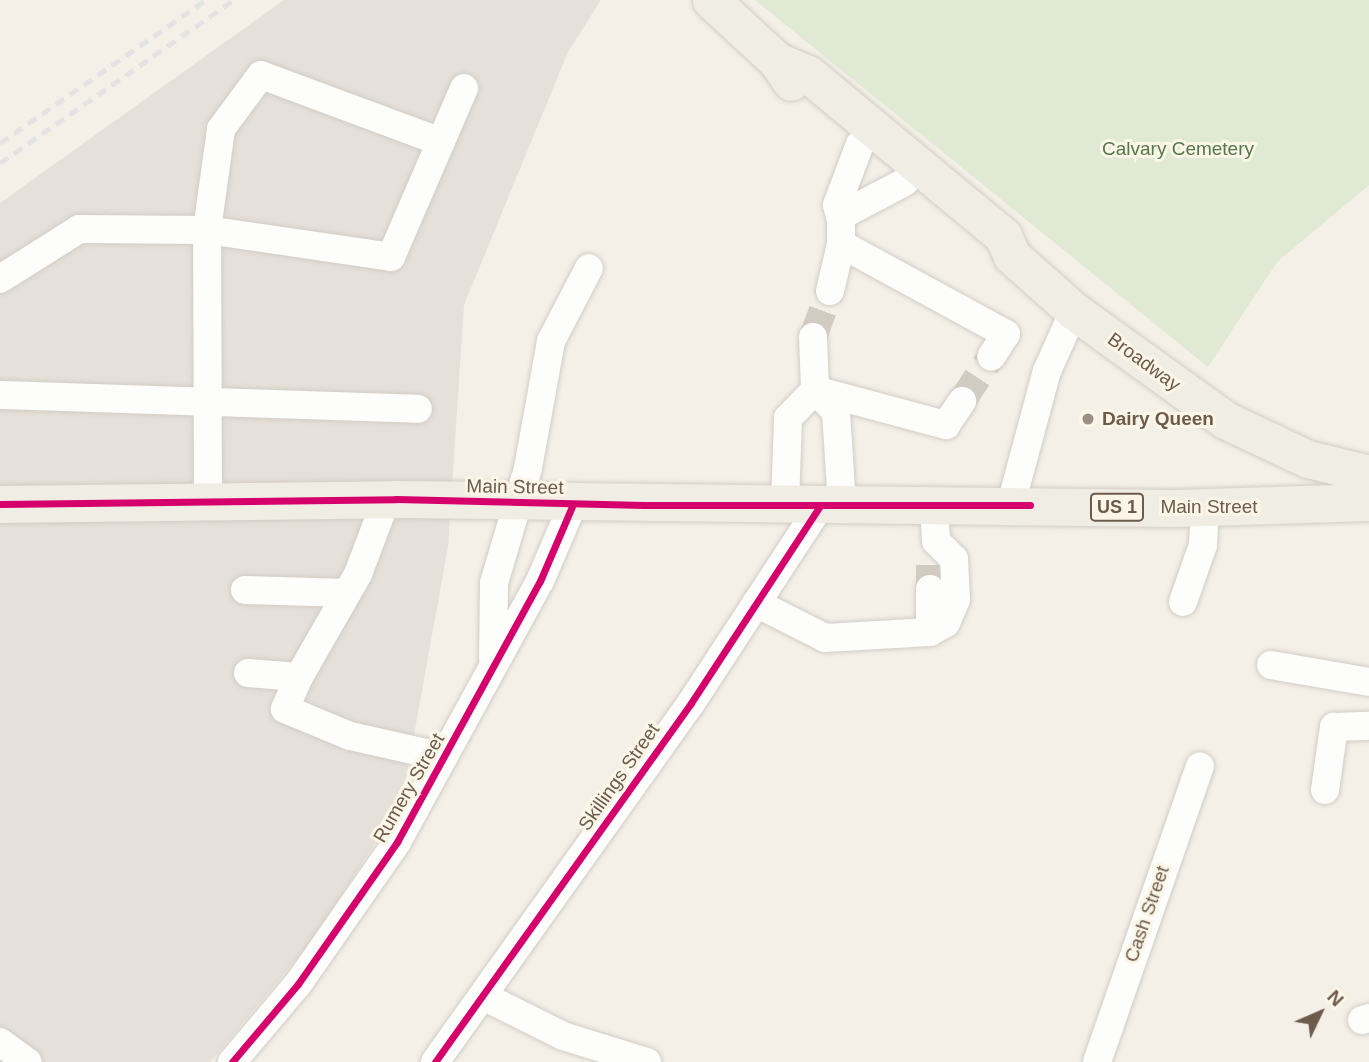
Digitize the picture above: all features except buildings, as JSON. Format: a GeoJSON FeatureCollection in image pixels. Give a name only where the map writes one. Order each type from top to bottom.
{"type":"FeatureCollection","features":[{"type":"Feature","properties":{"kind":"main road","name":"Broadway"},"geometry":{"type":"LineString","coordinates":[[711,0],[777,61],[794,86],[860,144],[995,254],[1012,256]]}},
{"type":"Feature","properties":{"kind":"main road","name":"Broadway"},"geometry":{"type":"LineString","coordinates":[[777,61],[808,74],[1003,236],[1012,256],[1074,311],[1225,420],[1308,458],[1369,474]]}},
{"type":"Feature","properties":{"kind":"main road","name":"Main Street"},"geometry":{"type":"LineString","coordinates":[[0,504],[386,500],[518,504],[1012,504],[1205,508],[1369,502]]}},
{"type":"Feature","properties":{"kind":"street"},"geometry":{"type":"LineString","coordinates":[[208,502],[208,230],[221,129],[261,75],[441,142]]}},
{"type":"Feature","properties":{"kind":"street"},"geometry":{"type":"LineString","coordinates":[[0,279],[79,229],[208,230],[391,257],[464,88]]}},
{"type":"Feature","properties":{"kind":"street"},"geometry":{"type":"LineString","coordinates":[[830,291],[841,230],[837,205],[860,144]]}},
{"type":"Feature","properties":{"kind":"street"},"geometry":{"type":"LineString","coordinates":[[841,230],[905,182]]}},
{"type":"Feature","properties":{"kind":"street"},"geometry":{"type":"LineString","coordinates":[[841,230],[1006,334],[991,357]]}},
{"type":"Feature","properties":{"kind":"street","name":"Rumery Street"},"geometry":{"type":"LineString","coordinates":[[492,660],[494,583],[518,504],[551,341],[589,268]]}},
{"type":"Feature","properties":{"kind":"street"},"geometry":{"type":"LineString","coordinates":[[1012,504],[1047,372],[1074,311]]}},
{"type":"Feature","properties":{"kind":"street"},"geometry":{"type":"LineString","coordinates":[[813,337],[815,390],[836,412],[831,506]]}},
{"type":"Feature","properties":{"kind":"street"},"geometry":{"type":"LineString","coordinates":[[815,390],[946,425],[962,401]]}},
{"type":"Feature","properties":{"kind":"street"},"geometry":{"type":"LineString","coordinates":[[785,504],[788,418],[815,390]]}},
{"type":"Feature","properties":{"kind":"street"},"geometry":{"type":"LineString","coordinates":[[0,395],[418,409]]}},
{"type":"Feature","properties":{"kind":"street"},"geometry":{"type":"LineString","coordinates":[[386,500],[347,593],[299,677],[285,709],[349,736],[444,757]]}},
{"type":"Feature","properties":{"kind":"street","name":"Rumery Street"},"geometry":{"type":"LineString","coordinates":[[232,1062],[298,984],[397,842],[444,757],[492,660],[540,581],[573,504]]}},
{"type":"Feature","properties":{"kind":"street"},"geometry":{"type":"LineString","coordinates":[[930,632],[934,505]]}},
{"type":"Feature","properties":{"kind":"street","name":"Skillings Street"},"geometry":{"type":"LineString","coordinates":[[435,1062],[757,603],[831,506]]}},
{"type":"Feature","properties":{"kind":"street"},"geometry":{"type":"LineString","coordinates":[[1183,602],[1203,545],[1205,508]]}},
{"type":"Feature","properties":{"kind":"street"},"geometry":{"type":"LineString","coordinates":[[757,603],[825,638],[930,632],[946,623],[956,600],[954,559],[932,565]]}},
{"type":"Feature","properties":{"kind":"street"},"geometry":{"type":"LineString","coordinates":[[245,590],[347,593]]}},
{"type":"Feature","properties":{"kind":"street"},"geometry":{"type":"LineString","coordinates":[[1271,665],[1369,682]]}},
{"type":"Feature","properties":{"kind":"street"},"geometry":{"type":"LineString","coordinates":[[248,673],[299,677]]}},
{"type":"Feature","properties":{"kind":"street"},"geometry":{"type":"LineString","coordinates":[[1325,790],[1334,727],[1369,726]]}},
{"type":"Feature","properties":{"kind":"street","name":"Cash Street"},"geometry":{"type":"LineString","coordinates":[[1097,1062],[1200,766]]}},
{"type":"Feature","properties":{"kind":"street"},"geometry":{"type":"LineString","coordinates":[[483,996],[563,1036],[647,1062]]}},
{"type":"Feature","properties":{"kind":"street"},"geometry":{"type":"LineString","coordinates":[[0,1041],[28,1062]]}},
{"type":"Feature","properties":{"kind":"shaded area"},"geometry":{"type":"Polygon","coordinates":[[[284,0],[601,0],[568,52],[464,305],[448,547],[406,779],[374,844],[315,937],[210,1062],[0,1062],[0,203],[284,0]]]}},
{"type":"Feature","properties":{"kind":"green space","name":"Calvary Cemetery"},"geometry":{"type":"Polygon","coordinates":[[[755,0],[1369,0],[1369,185],[1277,262],[1208,367],[755,0]]]}},
{"type":"Feature","properties":{"kind":"tunnel"},"geometry":{"type":"LineString","coordinates":[[813,337],[830,291]]}},
{"type":"Feature","properties":{"kind":"tunnel"},"geometry":{"type":"LineString","coordinates":[[962,401],[991,357]]}},
{"type":"Feature","properties":{"kind":"tunnel"},"geometry":{"type":"LineString","coordinates":[[930,565],[930,589]]}},
{"type":"Feature","properties":{"kind":"railway"},"geometry":{"type":"LineString","coordinates":[[0,143],[206,0]]}},
{"type":"Feature","properties":{"kind":"railway"},"geometry":{"type":"LineString","coordinates":[[0,163],[234,0]]}},
{"type":"Feature","properties":{"kind":"cycle path"},"geometry":{"type":"LineString","coordinates":[[0,504],[396,499],[644,505],[1030,505]]}},
{"type":"Feature","properties":{"kind":"cycle path"},"geometry":{"type":"LineString","coordinates":[[232,1062],[298,984],[397,842],[540,581],[573,504]]}},
{"type":"Feature","properties":{"kind":"cycle path"},"geometry":{"type":"LineString","coordinates":[[435,1062],[691,703],[820,506]]}},
{"type":"Feature","properties":{"kind":"place","name":"Dairy Queen"},"geometry":{"type":"Point","coordinates":[1088,419]}}]}
